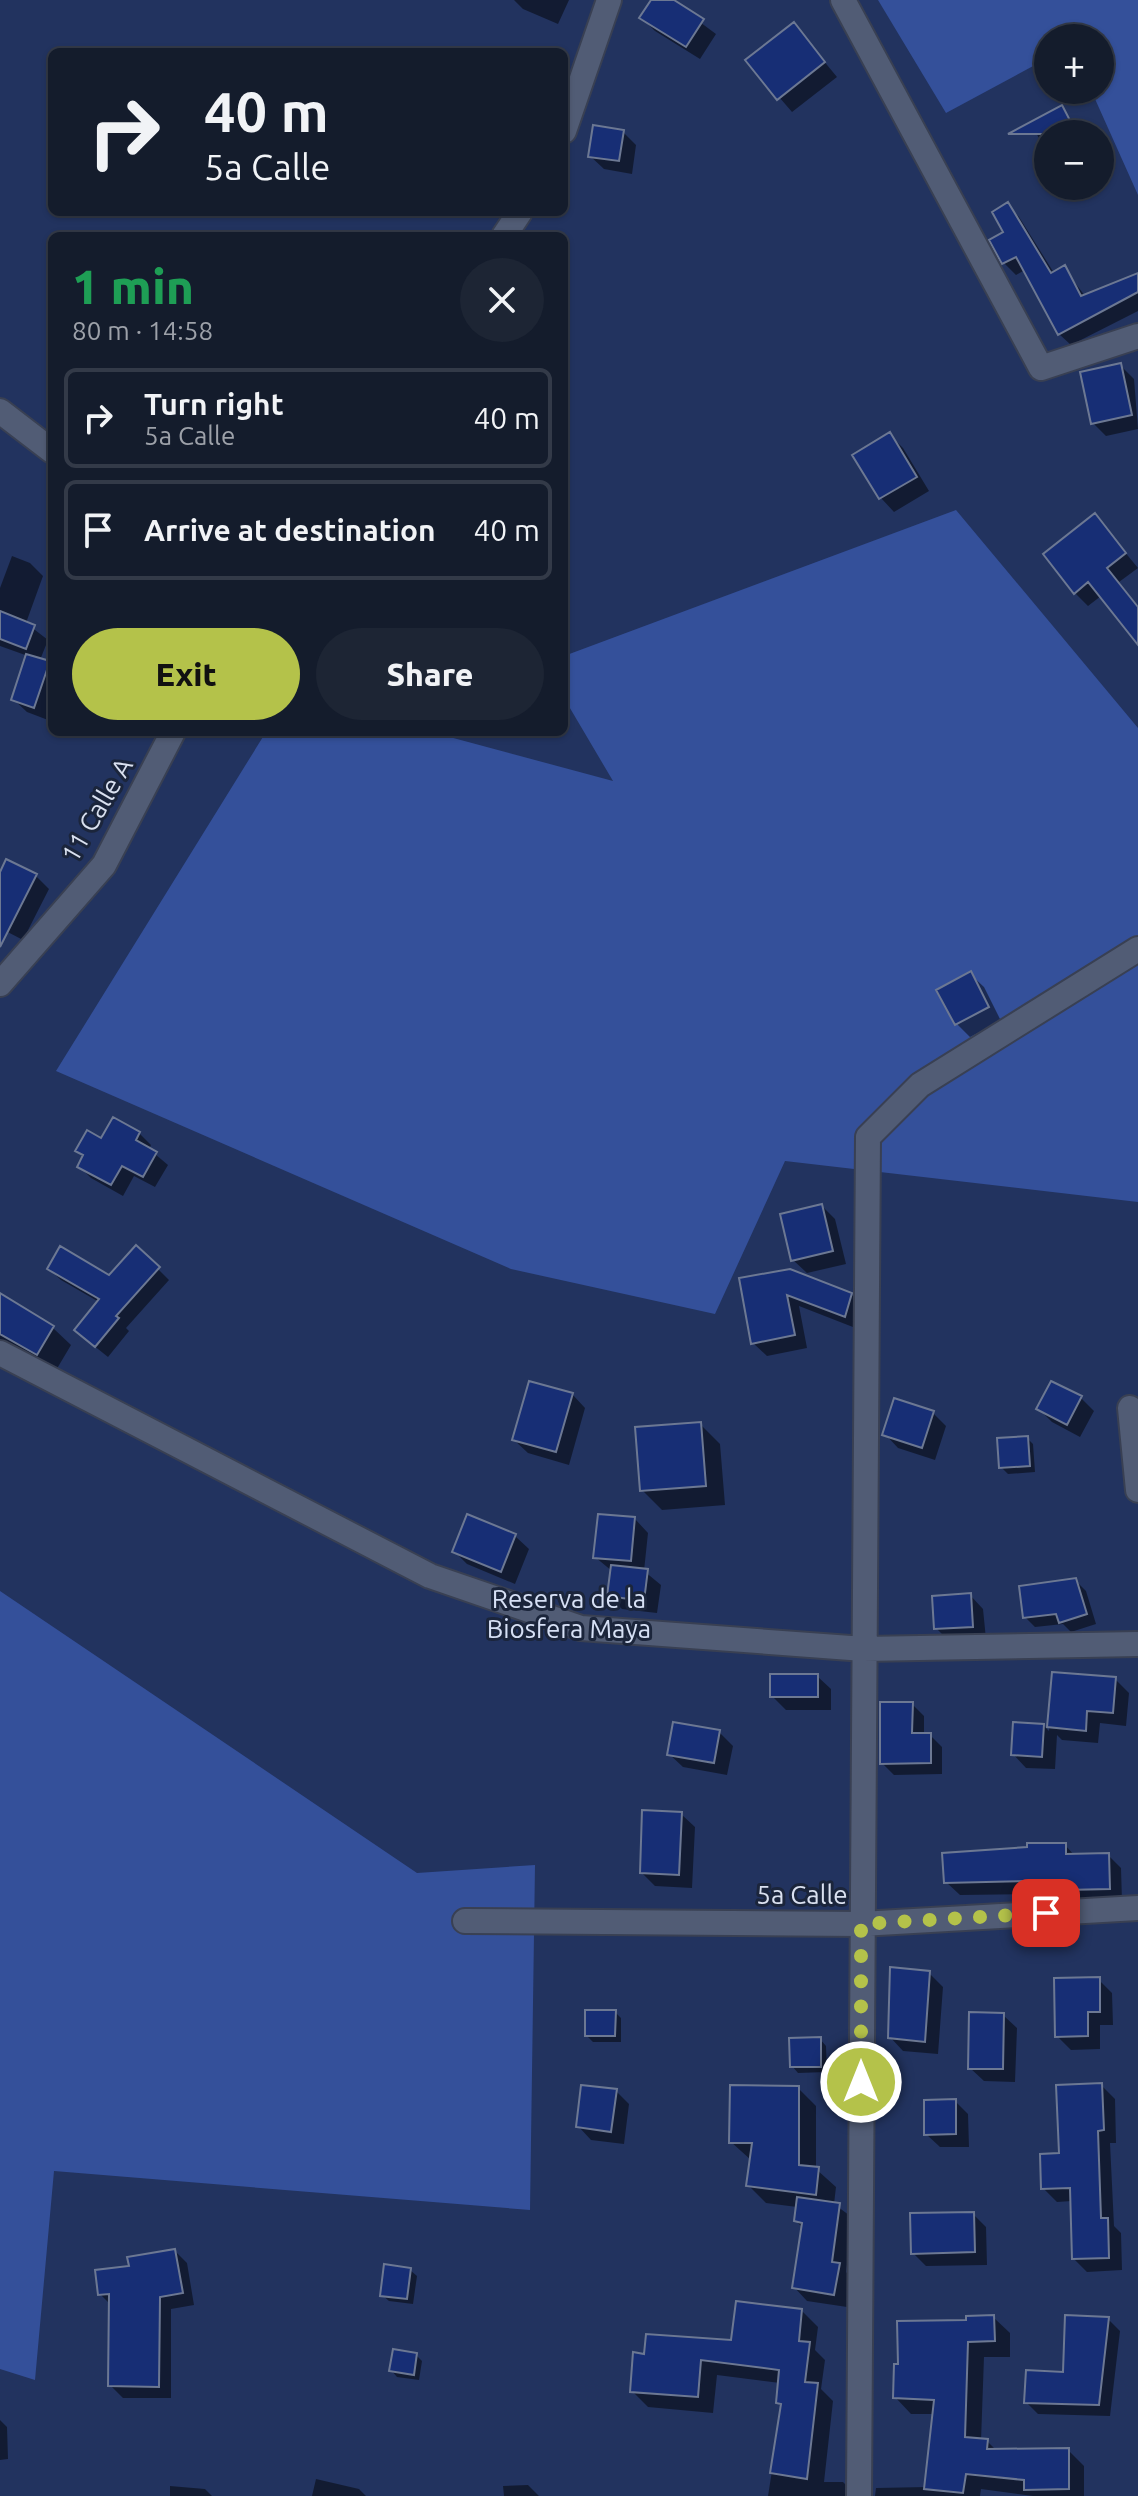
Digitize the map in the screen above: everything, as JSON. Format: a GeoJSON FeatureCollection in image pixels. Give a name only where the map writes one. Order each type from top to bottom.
{"type":"FeatureCollection","features":[{"type":"Feature","properties":{"kind":"street"},"geometry":{"type":"LineString","coordinates":[[568,119],[609,0]]}},
{"type":"Feature","properties":{"kind":"street"},"geometry":{"type":"LineString","coordinates":[[843,0],[1041,368],[1138,336]]}},
{"type":"Feature","properties":{"kind":"street"},"geometry":{"type":"LineString","coordinates":[[0,411],[48,448]]}},
{"type":"Feature","properties":{"kind":"street","name":"11 Calle A"},"geometry":{"type":"LineString","coordinates":[[0,984],[104,865],[171,736]]}},
{"type":"Feature","properties":{"kind":"street"},"geometry":{"type":"LineString","coordinates":[[859,2496],[868,1137],[920,1085],[1138,949]]}},
{"type":"Feature","properties":{"kind":"street"},"geometry":{"type":"LineString","coordinates":[[0,1353],[430,1576],[581,1628],[864,1649],[1138,1644]]}},
{"type":"Feature","properties":{"kind":"street"},"geometry":{"type":"LineString","coordinates":[[1130,1408],[1138,1490]]}},
{"type":"Feature","properties":{"kind":"street","name":"5a Calle"},"geometry":{"type":"LineString","coordinates":[[465,1921],[861,1924],[1138,1908]]}},
{"type":"Feature","properties":{"kind":"green space","name":"Reserva de la Biosfera Maya"},"geometry":{"type":"Polygon","coordinates":[[[0,0],[1138,0],[1138,2496],[0,2496],[0,0]]]}},
{"type":"Feature","properties":{"kind":"shaded area"},"geometry":{"type":"Polygon","coordinates":[[[878,0],[1138,0],[1138,195],[1114,141],[1114,120],[1104,120],[1097,104],[1114,104],[1114,24],[1034,24],[1034,66],[946,113],[878,0]]]}},
{"type":"Feature","properties":{"kind":"shaded area"},"geometry":{"type":"Polygon","coordinates":[[[956,510],[1138,728],[1138,1202],[785,1161],[715,1314],[511,1269],[56,1071],[264,736],[446,736],[613,781],[568,705],[568,655],[956,510]]]}},
{"type":"Feature","properties":{"kind":"shaded area"},"geometry":{"type":"Polygon","coordinates":[[[0,1591],[417,1873],[535,1865],[530,2210],[54,2171],[35,2380],[0,2369],[0,1591]]]}},
{"type":"Feature","properties":{"kind":"building"},"geometry":{"type":"Polygon","coordinates":[[[651,0],[674,0],[704,19],[686,47],[639,18],[651,0]]]}},
{"type":"Feature","properties":{"kind":"building"},"geometry":{"type":"Polygon","coordinates":[[[794,22],[825,62],[777,100],[745,60],[794,22]]]}},
{"type":"Feature","properties":{"kind":"building"},"geometry":{"type":"Polygon","coordinates":[[[1062,105],[1070,120],[1034,120],[1062,105]]]}},
{"type":"Feature","properties":{"kind":"building"},"geometry":{"type":"Polygon","coordinates":[[[1034,120],[1034,134],[1008,134],[1034,120]]]}},
{"type":"Feature","properties":{"kind":"building"},"geometry":{"type":"Polygon","coordinates":[[[593,125],[624,130],[619,161],[588,157],[593,125]]]}},
{"type":"Feature","properties":{"kind":"building"},"geometry":{"type":"Polygon","coordinates":[[[1008,202],[1051,273],[1065,265],[1081,296],[1138,273],[1138,292],[1058,335],[1016,257],[1002,264],[989,240],[1003,232],[992,212],[1008,202]]]}},
{"type":"Feature","properties":{"kind":"building"},"geometry":{"type":"Polygon","coordinates":[[[1121,363],[1132,415],[1091,424],[1080,372],[1121,363]]]}},
{"type":"Feature","properties":{"kind":"building"},"geometry":{"type":"Polygon","coordinates":[[[890,432],[917,477],[879,499],[852,455],[890,432]]]}},
{"type":"Feature","properties":{"kind":"building"},"geometry":{"type":"Polygon","coordinates":[[[1095,513],[1126,553],[1107,568],[1138,607],[1138,645],[1088,582],[1074,594],[1043,554],[1095,513]]]}},
{"type":"Feature","properties":{"kind":"building"},"geometry":{"type":"Polygon","coordinates":[[[0,611],[35,625],[26,649],[0,639],[0,611]]]}},
{"type":"Feature","properties":{"kind":"building"},"geometry":{"type":"Polygon","coordinates":[[[26,654],[48,660],[34,708],[11,700],[26,654]]]}},
{"type":"Feature","properties":{"kind":"building"},"geometry":{"type":"Polygon","coordinates":[[[6,859],[37,874],[0,947],[0,872],[6,859]]]}},
{"type":"Feature","properties":{"kind":"building"},"geometry":{"type":"Polygon","coordinates":[[[971,971],[989,1007],[955,1025],[936,990],[971,971]]]}},
{"type":"Feature","properties":{"kind":"building"},"geometry":{"type":"Polygon","coordinates":[[[113,1117],[140,1132],[136,1140],[157,1152],[143,1177],[122,1166],[111,1185],[77,1167],[83,1155],[75,1151],[87,1130],[101,1138],[113,1117]]]}},
{"type":"Feature","properties":{"kind":"building"},"geometry":{"type":"Polygon","coordinates":[[[822,1204],[833,1251],[791,1261],[780,1214],[822,1204]]]}},
{"type":"Feature","properties":{"kind":"building"},"geometry":{"type":"Polygon","coordinates":[[[136,1245],[160,1267],[116,1316],[119,1318],[95,1347],[74,1330],[99,1299],[47,1269],[60,1246],[109,1275],[136,1245]]]}},
{"type":"Feature","properties":{"kind":"building"},"geometry":{"type":"Polygon","coordinates":[[[790,1269],[852,1293],[845,1317],[787,1295],[795,1335],[751,1344],[739,1278],[790,1269]]]}},
{"type":"Feature","properties":{"kind":"building"},"geometry":{"type":"Polygon","coordinates":[[[0,1293],[54,1326],[37,1355],[0,1334],[0,1293]]]}},
{"type":"Feature","properties":{"kind":"building"},"geometry":{"type":"Polygon","coordinates":[[[529,1381],[573,1393],[556,1452],[512,1440],[529,1381]]]}},
{"type":"Feature","properties":{"kind":"building"},"geometry":{"type":"Polygon","coordinates":[[[1051,1381],[1082,1396],[1067,1425],[1036,1409],[1051,1381]]]}},
{"type":"Feature","properties":{"kind":"building"},"geometry":{"type":"Polygon","coordinates":[[[894,1398],[934,1411],[922,1448],[882,1435],[894,1398]]]}},
{"type":"Feature","properties":{"kind":"building"},"geometry":{"type":"Polygon","coordinates":[[[701,1422],[706,1486],[640,1491],[635,1427],[701,1422]]]}},
{"type":"Feature","properties":{"kind":"building"},"geometry":{"type":"Polygon","coordinates":[[[1028,1436],[1030,1466],[999,1468],[997,1438],[1028,1436]]]}},
{"type":"Feature","properties":{"kind":"building"},"geometry":{"type":"Polygon","coordinates":[[[467,1514],[516,1534],[501,1572],[452,1552],[467,1514]]]}},
{"type":"Feature","properties":{"kind":"building"},"geometry":{"type":"Polygon","coordinates":[[[598,1514],[635,1517],[631,1561],[593,1558],[598,1514]]]}},
{"type":"Feature","properties":{"kind":"building"},"geometry":{"type":"Polygon","coordinates":[[[611,1565],[648,1569],[644,1601],[607,1596],[611,1565]]]}},
{"type":"Feature","properties":{"kind":"building"},"geometry":{"type":"Polygon","coordinates":[[[1076,1578],[1087,1614],[1059,1623],[1056,1614],[1023,1618],[1019,1586],[1076,1578]]]}},
{"type":"Feature","properties":{"kind":"building"},"geometry":{"type":"Polygon","coordinates":[[[971,1593],[973,1627],[934,1629],[932,1596],[971,1593]]]}},
{"type":"Feature","properties":{"kind":"building"},"geometry":{"type":"Polygon","coordinates":[[[1052,1672],[1116,1677],[1113,1713],[1087,1711],[1086,1731],[1047,1727],[1052,1672]]]}},
{"type":"Feature","properties":{"kind":"building"},"geometry":{"type":"Polygon","coordinates":[[[770,1674],[818,1674],[818,1697],[770,1697],[770,1674]]]}},
{"type":"Feature","properties":{"kind":"building"},"geometry":{"type":"Polygon","coordinates":[[[880,1702],[913,1702],[912,1733],[931,1733],[931,1763],[880,1764],[880,1702]]]}},
{"type":"Feature","properties":{"kind":"building"},"geometry":{"type":"Polygon","coordinates":[[[673,1722],[720,1730],[714,1763],[667,1755],[673,1722]]]}},
{"type":"Feature","properties":{"kind":"building"},"geometry":{"type":"Polygon","coordinates":[[[1013,1722],[1044,1724],[1042,1757],[1011,1755],[1013,1722]]]}},
{"type":"Feature","properties":{"kind":"building"},"geometry":{"type":"Polygon","coordinates":[[[642,1810],[682,1812],[679,1875],[640,1873],[642,1810]]]}},
{"type":"Feature","properties":{"kind":"building"},"geometry":{"type":"Polygon","coordinates":[[[1027,1843],[1066,1843],[1066,1854],[1109,1853],[1110,1889],[1065,1890],[1065,1897],[1027,1899],[1027,1881],[944,1883],[942,1853],[1027,1847],[1027,1843]]]}},
{"type":"Feature","properties":{"kind":"building"},"geometry":{"type":"Polygon","coordinates":[[[890,1967],[930,1971],[925,2042],[888,2038],[890,1967]]]}},
{"type":"Feature","properties":{"kind":"building"},"geometry":{"type":"Polygon","coordinates":[[[1100,1977],[1100,2012],[1088,2012],[1088,2036],[1055,2037],[1054,1978],[1100,1977]]]}},
{"type":"Feature","properties":{"kind":"building"},"geometry":{"type":"Polygon","coordinates":[[[585,2010],[616,2010],[615,2036],[585,2036],[585,2010]]]}},
{"type":"Feature","properties":{"kind":"building"},"geometry":{"type":"Polygon","coordinates":[[[969,2012],[1004,2013],[1003,2069],[968,2069],[969,2012]]]}},
{"type":"Feature","properties":{"kind":"building"},"geometry":{"type":"Polygon","coordinates":[[[821,2037],[821,2067],[790,2067],[789,2038],[821,2037]]]}},
{"type":"Feature","properties":{"kind":"building"},"geometry":{"type":"Polygon","coordinates":[[[1102,2083],[1104,2130],[1098,2131],[1101,2218],[1108,2218],[1109,2258],[1072,2259],[1070,2188],[1041,2189],[1040,2154],[1059,2153],[1056,2085],[1102,2083]]]}},
{"type":"Feature","properties":{"kind":"building"},"geometry":{"type":"Polygon","coordinates":[[[581,2085],[617,2089],[611,2132],[576,2127],[581,2085]]]}},
{"type":"Feature","properties":{"kind":"building"},"geometry":{"type":"Polygon","coordinates":[[[730,2085],[799,2086],[799,2165],[819,2167],[816,2195],[746,2186],[752,2143],[729,2143],[730,2085]]]}},
{"type":"Feature","properties":{"kind":"building"},"geometry":{"type":"Polygon","coordinates":[[[956,2099],[956,2134],[924,2135],[924,2100],[956,2099]]]}},
{"type":"Feature","properties":{"kind":"building"},"geometry":{"type":"Polygon","coordinates":[[[797,2197],[840,2203],[832,2262],[840,2263],[834,2295],[792,2288],[802,2223],[794,2221],[797,2197]]]}},
{"type":"Feature","properties":{"kind":"building"},"geometry":{"type":"Polygon","coordinates":[[[974,2212],[975,2252],[911,2254],[910,2213],[974,2212]]]}},
{"type":"Feature","properties":{"kind":"building"},"geometry":{"type":"Polygon","coordinates":[[[175,2249],[183,2293],[160,2297],[159,2387],[108,2386],[109,2294],[98,2295],[95,2270],[129,2266],[127,2257],[175,2249]]]}},
{"type":"Feature","properties":{"kind":"building"},"geometry":{"type":"Polygon","coordinates":[[[384,2264],[411,2268],[407,2299],[380,2296],[384,2264]]]}},
{"type":"Feature","properties":{"kind":"building"},"geometry":{"type":"Polygon","coordinates":[[[736,2301],[802,2309],[799,2341],[810,2342],[805,2382],[818,2383],[807,2479],[770,2473],[781,2404],[776,2403],[779,2370],[701,2360],[698,2397],[630,2392],[633,2352],[644,2354],[646,2334],[731,2340],[736,2301]]]}},
{"type":"Feature","properties":{"kind":"building"},"geometry":{"type":"Polygon","coordinates":[[[994,2315],[995,2341],[968,2342],[965,2437],[988,2439],[987,2449],[1069,2448],[1069,2489],[1024,2490],[1024,2480],[966,2474],[963,2493],[924,2489],[934,2400],[893,2398],[894,2364],[898,2364],[897,2321],[966,2320],[966,2316],[994,2315]]]}},
{"type":"Feature","properties":{"kind":"building"},"geometry":{"type":"Polygon","coordinates":[[[1065,2315],[1109,2317],[1099,2405],[1024,2403],[1026,2370],[1063,2372],[1065,2315]]]}},
{"type":"Feature","properties":{"kind":"building"},"geometry":{"type":"Polygon","coordinates":[[[393,2349],[417,2353],[414,2375],[389,2371],[393,2349]]]}},
{"type":"Feature","properties":{"kind":"route"},"geometry":{"type":"LineString","coordinates":[[861,2082],[861,1924],[1046,1913]]}}]}
